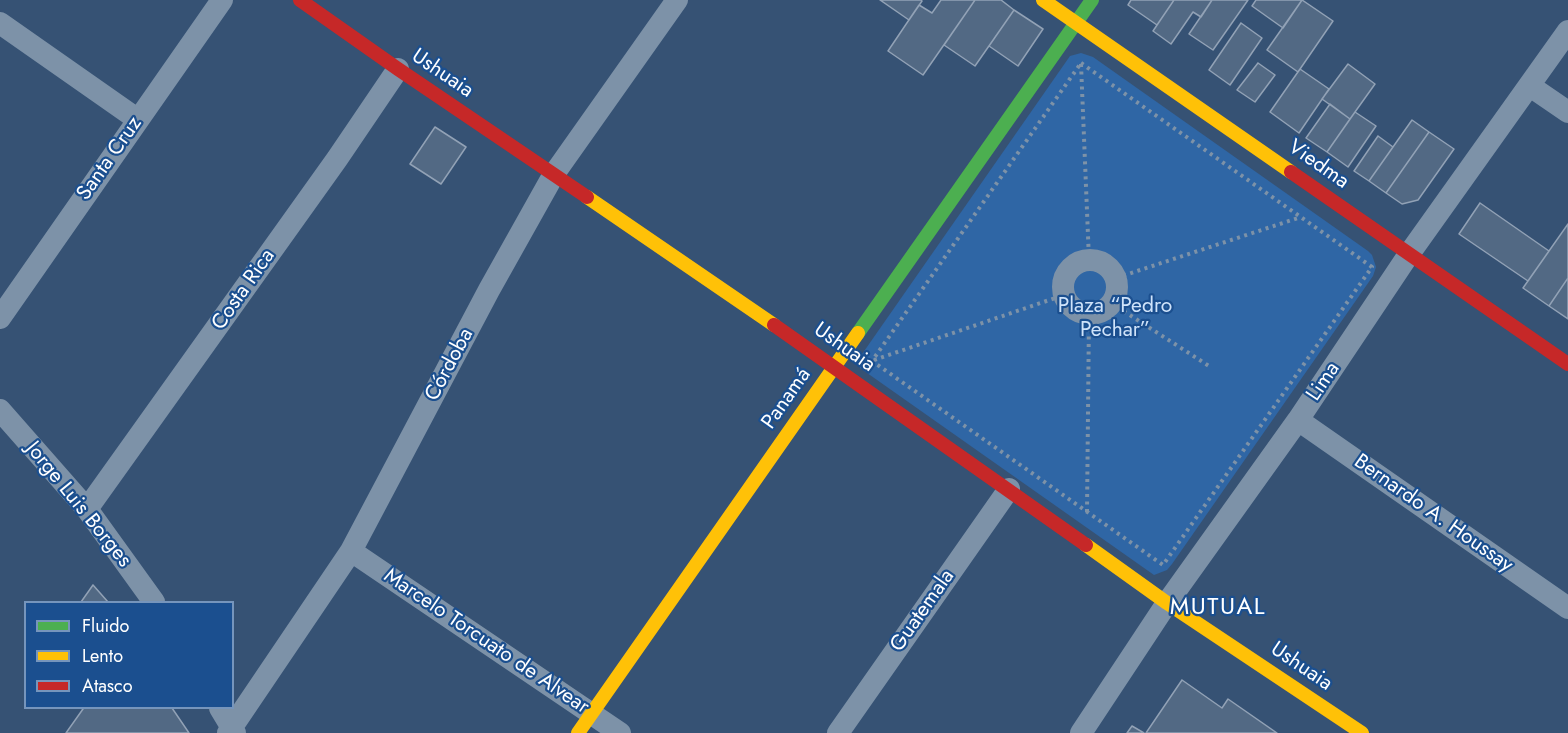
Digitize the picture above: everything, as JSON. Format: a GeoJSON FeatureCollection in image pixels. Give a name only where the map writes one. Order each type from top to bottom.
{"type":"FeatureCollection","features":[{"type":"Feature","properties":{"kind":"street","name":"Santa Cruz"},"geometry":{"type":"LineString","coordinates":[[0,318],[222,0]]}},
{"type":"Feature","properties":{"kind":"street","name":"Ushuaia"},"geometry":{"type":"LineString","coordinates":[[300,0],[835,367],[1167,603],[1362,733]]}},
{"type":"Feature","properties":{"kind":"street","name":"Córdoba"},"geometry":{"type":"LineString","coordinates":[[231,731],[351,551],[489,290],[554,174],[677,0]]}},
{"type":"Feature","properties":{"kind":"street","name":"Viedma"},"geometry":{"type":"LineString","coordinates":[[1043,0],[1568,364]]}},
{"type":"Feature","properties":{"kind":"street","name":"Panamá"},"geometry":{"type":"LineString","coordinates":[[578,733],[1092,0]]}},
{"type":"Feature","properties":{"kind":"street"},"geometry":{"type":"LineString","coordinates":[[0,23],[137,119]]}},
{"type":"Feature","properties":{"kind":"street","name":"Lima"},"geometry":{"type":"LineString","coordinates":[[1080,733],[1167,603],[1298,420],[1409,254],[1568,31]]}},
{"type":"Feature","properties":{"kind":"street","name":"Costa Rica"},"geometry":{"type":"LineString","coordinates":[[87,509],[337,159],[398,69]]}},
{"type":"Feature","properties":{"kind":"street"},"geometry":{"type":"LineString","coordinates":[[1530,86],[1568,112]]}},
{"type":"Feature","properties":{"kind":"street"},"geometry":{"type":"LineString","coordinates":[[1089,260],[1103,263],[1116,278],[1116,291],[1111,303],[1104,310],[1089,314],[1074,308],[1064,295],[1063,287],[1068,271],[1074,265],[1089,260]]}},
{"type":"Feature","properties":{"kind":"street","name":"Jorge Luis Borges"},"geometry":{"type":"LineString","coordinates":[[0,410],[87,509],[153,601]]}},
{"type":"Feature","properties":{"kind":"street","name":"Bernardo A. Houssay"},"geometry":{"type":"LineString","coordinates":[[1298,420],[1568,608]]}},
{"type":"Feature","properties":{"kind":"street","name":"Guatemala"},"geometry":{"type":"LineString","coordinates":[[838,733],[1009,489]]}},
{"type":"Feature","properties":{"kind":"street","name":"Marcelo Torcuato de Alvear"},"geometry":{"type":"LineString","coordinates":[[351,551],[620,733]]}},
{"type":"Feature","properties":{"kind":"street"},"geometry":{"type":"LineString","coordinates":[[220,709],[231,731]]}},
{"type":"Feature","properties":{"kind":"path"},"geometry":{"type":"LineString","coordinates":[[872,361],[1163,565],[1372,267],[1081,63]]}},
{"type":"Feature","properties":{"kind":"path"},"geometry":{"type":"LineString","coordinates":[[1081,63],[1089,260]]}},
{"type":"Feature","properties":{"kind":"path"},"geometry":{"type":"LineString","coordinates":[[872,361],[1081,63]]}},
{"type":"Feature","properties":{"kind":"path"},"geometry":{"type":"LineString","coordinates":[[1116,278],[1301,217]]}},
{"type":"Feature","properties":{"kind":"path"},"geometry":{"type":"LineString","coordinates":[[872,361],[1064,295]]}},
{"type":"Feature","properties":{"kind":"path"},"geometry":{"type":"LineString","coordinates":[[1111,303],[1209,366]]}},
{"type":"Feature","properties":{"kind":"path"},"geometry":{"type":"LineString","coordinates":[[1087,512],[1089,314]]}},
{"type":"Feature","properties":{"kind":"green space","name":"Plaza “Pedro Pechar”"},"geometry":{"type":"Polygon","coordinates":[[[1081,53],[1093,57],[1368,251],[1376,267],[1373,276],[1172,564],[1167,570],[1154,575],[860,368],[860,357],[1070,56],[1081,53]]]}},
{"type":"Feature","properties":{"kind":"building"},"geometry":{"type":"Polygon","coordinates":[[[880,0],[921,0],[922,1],[909,20],[880,0]]]}},
{"type":"Feature","properties":{"kind":"building"},"geometry":{"type":"Polygon","coordinates":[[[941,0],[975,0],[923,75],[888,51],[919,5],[932,13],[941,0]]]}},
{"type":"Feature","properties":{"kind":"building"},"geometry":{"type":"Polygon","coordinates":[[[975,0],[1001,0],[1014,10],[975,66],[944,45],[975,0]]]}},
{"type":"Feature","properties":{"kind":"building"},"geometry":{"type":"Polygon","coordinates":[[[1131,0],[1174,0],[1157,25],[1128,5],[1131,0]]]}},
{"type":"Feature","properties":{"kind":"building"},"geometry":{"type":"Polygon","coordinates":[[[1174,0],[1212,0],[1201,17],[1193,12],[1171,44],[1153,31],[1174,0]]]}},
{"type":"Feature","properties":{"kind":"building"},"geometry":{"type":"Polygon","coordinates":[[[1212,0],[1248,0],[1213,50],[1189,34],[1212,0]]]}},
{"type":"Feature","properties":{"kind":"building"},"geometry":{"type":"Polygon","coordinates":[[[1256,0],[1302,0],[1283,28],[1252,6],[1256,0]]]}},
{"type":"Feature","properties":{"kind":"building"},"geometry":{"type":"Polygon","coordinates":[[[1302,0],[1333,21],[1298,72],[1267,50],[1302,0]]]}},
{"type":"Feature","properties":{"kind":"building"},"geometry":{"type":"Polygon","coordinates":[[[1014,10],[1043,29],[1018,66],[989,46],[1014,10]]]}},
{"type":"Feature","properties":{"kind":"building"},"geometry":{"type":"Polygon","coordinates":[[[1241,23],[1262,38],[1230,85],[1209,70],[1241,23]]]}},
{"type":"Feature","properties":{"kind":"building"},"geometry":{"type":"Polygon","coordinates":[[[1258,63],[1275,75],[1255,102],[1237,90],[1258,63]]]}},
{"type":"Feature","properties":{"kind":"building"},"geometry":{"type":"Polygon","coordinates":[[[1348,64],[1375,84],[1350,119],[1322,99],[1348,64]]]}},
{"type":"Feature","properties":{"kind":"building"},"geometry":{"type":"Polygon","coordinates":[[[1300,69],[1329,89],[1299,133],[1270,112],[1300,69]]]}},
{"type":"Feature","properties":{"kind":"building"},"geometry":{"type":"Polygon","coordinates":[[[1330,104],[1350,119],[1327,152],[1306,138],[1330,104]]]}},
{"type":"Feature","properties":{"kind":"building"},"geometry":{"type":"Polygon","coordinates":[[[1355,112],[1376,126],[1348,167],[1327,152],[1355,112]]]}},
{"type":"Feature","properties":{"kind":"building"},"geometry":{"type":"Polygon","coordinates":[[[1412,120],[1429,132],[1386,193],[1369,181],[1412,120]]]}},
{"type":"Feature","properties":{"kind":"building"},"geometry":{"type":"Polygon","coordinates":[[[435,127],[466,147],[441,184],[410,164],[435,127]]]}},
{"type":"Feature","properties":{"kind":"building"},"geometry":{"type":"Polygon","coordinates":[[[1429,132],[1454,149],[1418,200],[1402,204],[1386,193],[1429,132]]]}},
{"type":"Feature","properties":{"kind":"building"},"geometry":{"type":"Polygon","coordinates":[[[1378,136],[1393,147],[1369,181],[1354,171],[1378,136]]]}},
{"type":"Feature","properties":{"kind":"building"},"geometry":{"type":"Polygon","coordinates":[[[1480,203],[1549,251],[1528,281],[1459,234],[1480,203]]]}},
{"type":"Feature","properties":{"kind":"building"},"geometry":{"type":"Polygon","coordinates":[[[1568,224],[1568,278],[1549,306],[1523,288],[1568,224]]]}},
{"type":"Feature","properties":{"kind":"building"},"geometry":{"type":"Polygon","coordinates":[[[1568,278],[1568,319],[1549,306],[1568,278]]]}},
{"type":"Feature","properties":{"kind":"building"},"geometry":{"type":"Polygon","coordinates":[[[93,585],[107,601],[82,601],[93,585]]]}},
{"type":"Feature","properties":{"kind":"building"},"geometry":{"type":"Polygon","coordinates":[[[1182,680],[1222,708],[1228,699],[1277,733],[1146,733],[1182,680]]]}},
{"type":"Feature","properties":{"kind":"building"},"geometry":{"type":"Polygon","coordinates":[[[83,709],[173,709],[189,733],[66,733],[83,709]]]}},
{"type":"Feature","properties":{"kind":"building"},"geometry":{"type":"Polygon","coordinates":[[[1132,726],[1144,733],[1127,733],[1132,726]]]}},
{"type":"Feature","properties":{"kind":"traffic: fast"},"geometry":{"type":"LineString","coordinates":[[858,333],[1092,0]]}},
{"type":"Feature","properties":{"kind":"traffic: slow"},"geometry":{"type":"LineString","coordinates":[[1043,0],[1291,172]]}},
{"type":"Feature","properties":{"kind":"traffic: slow"},"geometry":{"type":"LineString","coordinates":[[587,197],[774,325]]}},
{"type":"Feature","properties":{"kind":"traffic: slow"},"geometry":{"type":"LineString","coordinates":[[578,733],[858,333]]}},
{"type":"Feature","properties":{"kind":"traffic: slow"},"geometry":{"type":"LineString","coordinates":[[1086,545],[1167,603],[1362,733]]}},
{"type":"Feature","properties":{"kind":"traffic: jam"},"geometry":{"type":"LineString","coordinates":[[300,0],[587,197]]}},
{"type":"Feature","properties":{"kind":"traffic: jam"},"geometry":{"type":"LineString","coordinates":[[1291,172],[1568,364]]}},
{"type":"Feature","properties":{"kind":"traffic: jam"},"geometry":{"type":"LineString","coordinates":[[774,325],[1086,545]]}},
{"type":"Feature","properties":{"kind":"district","name":"MUTUAL"},"geometry":{"type":"Point","coordinates":[1218,608]}}]}
